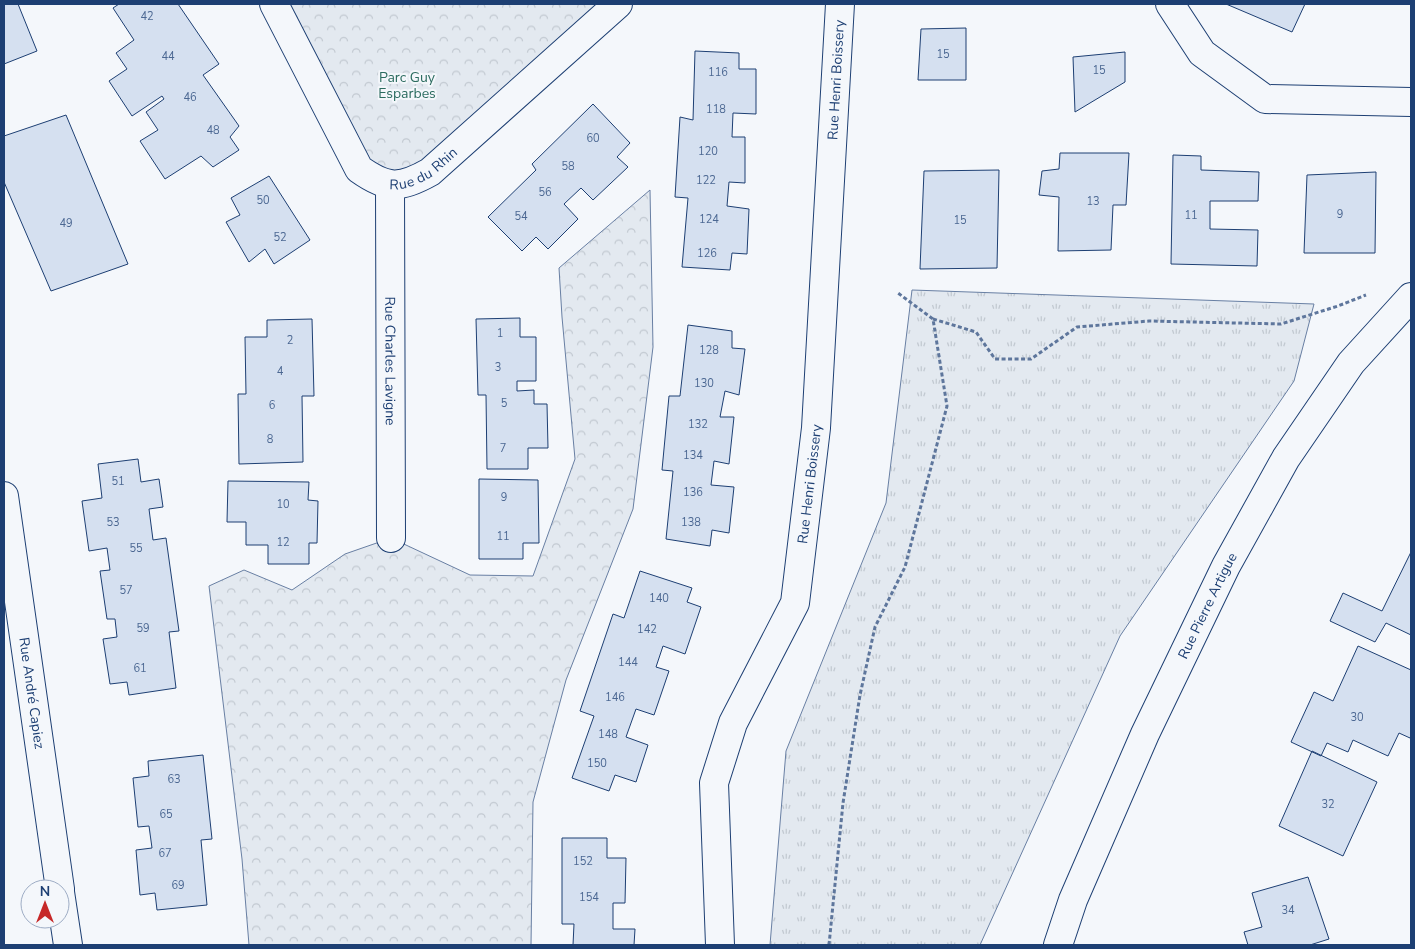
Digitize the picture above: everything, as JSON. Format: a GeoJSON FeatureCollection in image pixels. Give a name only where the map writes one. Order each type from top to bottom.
{"type":"FeatureCollection","features":[{"type":"Feature","properties":{"kind":"street","name":"Rue du Rhin"},"geometry":{"type":"LineString","coordinates":[[274,4],[359,169],[374,180],[390,185],[412,183],[430,172],[618,4]]}},
{"type":"Feature","properties":{"kind":"street","name":"Rue Henri Boissery"},"geometry":{"type":"LineString","coordinates":[[720,945],[714,783],[733,723],[795,603],[816,428],[840,4]]}},
{"type":"Feature","properties":{"kind":"street"},"geometry":{"type":"LineString","coordinates":[[1170,4],[1202,53],[1265,99],[1411,102]]}},
{"type":"Feature","properties":{"kind":"street","name":"Rue Charles Lavigne"},"geometry":{"type":"LineString","coordinates":[[390,185],[391,538]]}},
{"type":"Feature","properties":{"kind":"street","name":"Rue Pierre Artigue"},"geometry":{"type":"LineString","coordinates":[[1058,945],[1073,900],[1146,734],[1226,566],[1286,458],[1351,363],[1411,297]]}},
{"type":"Feature","properties":{"kind":"street","name":"Rue André Capiez"},"geometry":{"type":"LineString","coordinates":[[4,496],[58,879]]}},
{"type":"Feature","properties":{"kind":"street","name":"Rue André Capiez"},"geometry":{"type":"LineString","coordinates":[[66,929],[68,945]]}},
{"type":"Feature","properties":{"kind":"path"},"geometry":{"type":"LineString","coordinates":[[898,293],[933,319],[976,332],[996,359],[1030,359],[1077,327],[1150,321],[1280,324],[1338,306],[1374,292]]}},
{"type":"Feature","properties":{"kind":"path"},"geometry":{"type":"LineString","coordinates":[[829,945],[843,803],[860,695],[875,627],[905,567],[947,406],[933,319]]}},
{"type":"Feature","properties":{"kind":"green space","name":"Parc Guy Esparbes"},"geometry":{"type":"Polygon","coordinates":[[[274,4],[618,4],[430,172],[374,180],[274,4]]]}},
{"type":"Feature","properties":{"kind":"green space"},"geometry":{"type":"Polygon","coordinates":[[[650,190],[653,347],[633,509],[566,680],[533,802],[531,945],[249,945],[242,859],[209,586],[244,570],[292,590],[345,554],[391,538],[470,575],[533,576],[575,459],[559,268],[650,190]]]}},
{"type":"Feature","properties":{"kind":"green space"},"geometry":{"type":"Polygon","coordinates":[[[912,290],[1314,304],[1294,381],[1120,636],[980,945],[770,945],[786,751],[886,503],[912,290]]]}},
{"type":"Feature","properties":{"kind":"building"},"geometry":{"type":"Polygon","coordinates":[[[4,4],[18,4],[37,51],[4,64],[4,4]]]}},
{"type":"Feature","properties":{"kind":"building"},"geometry":{"type":"Polygon","coordinates":[[[119,4],[178,4],[219,64],[203,75],[239,126],[230,137],[239,150],[213,167],[201,156],[165,179],[140,141],[158,130],[146,112],[164,99],[162,96],[132,116],[109,81],[127,69],[116,53],[134,40],[113,8],[119,4]]]}},
{"type":"Feature","properties":{"kind":"building"},"geometry":{"type":"Polygon","coordinates":[[[1226,4],[1305,4],[1292,32],[1226,4]]]}},
{"type":"Feature","properties":{"kind":"building"},"geometry":{"type":"Polygon","coordinates":[[[966,28],[966,80],[918,80],[921,29],[966,28]]]}},
{"type":"Feature","properties":{"kind":"building"},"geometry":{"type":"Polygon","coordinates":[[[695,51],[739,53],[739,69],[756,69],[756,114],[733,113],[732,137],[745,137],[745,183],[729,182],[727,206],[749,209],[747,254],[732,253],[730,270],[682,267],[688,198],[675,197],[680,117],[693,120],[695,51]]]}},
{"type":"Feature","properties":{"kind":"building"},"geometry":{"type":"Polygon","coordinates":[[[1125,52],[1125,82],[1075,112],[1073,57],[1125,52]]]}},
{"type":"Feature","properties":{"kind":"building"},"geometry":{"type":"Polygon","coordinates":[[[593,104],[630,143],[617,157],[628,167],[593,200],[581,188],[564,204],[578,219],[548,249],[536,237],[522,251],[488,217],[536,170],[532,164],[593,104]]]}},
{"type":"Feature","properties":{"kind":"building"},"geometry":{"type":"Polygon","coordinates":[[[66,115],[128,264],[51,291],[4,182],[4,136],[66,115]]]}},
{"type":"Feature","properties":{"kind":"building"},"geometry":{"type":"Polygon","coordinates":[[[1060,153],[1129,153],[1126,205],[1113,205],[1111,250],[1058,251],[1059,197],[1039,195],[1042,171],[1059,169],[1060,153]]]}},
{"type":"Feature","properties":{"kind":"building"},"geometry":{"type":"Polygon","coordinates":[[[1173,155],[1201,156],[1201,170],[1259,172],[1258,201],[1210,201],[1210,229],[1258,230],[1257,266],[1171,264],[1173,155]]]}},
{"type":"Feature","properties":{"kind":"building"},"geometry":{"type":"Polygon","coordinates":[[[999,170],[997,268],[920,269],[924,171],[999,170]]]}},
{"type":"Feature","properties":{"kind":"building"},"geometry":{"type":"Polygon","coordinates":[[[1376,172],[1375,253],[1304,253],[1307,175],[1376,172]]]}},
{"type":"Feature","properties":{"kind":"building"},"geometry":{"type":"Polygon","coordinates":[[[269,176],[310,240],[274,264],[265,249],[249,262],[226,222],[240,215],[231,198],[269,176]]]}},
{"type":"Feature","properties":{"kind":"building"},"geometry":{"type":"Polygon","coordinates":[[[520,318],[520,337],[536,337],[536,381],[517,381],[517,391],[534,390],[534,404],[547,404],[548,448],[528,448],[528,469],[487,469],[486,395],[478,395],[476,319],[520,318]]]}},
{"type":"Feature","properties":{"kind":"building"},"geometry":{"type":"Polygon","coordinates":[[[312,319],[314,396],[302,396],[303,462],[239,464],[238,394],[246,394],[245,337],[267,337],[267,320],[312,319]]]}},
{"type":"Feature","properties":{"kind":"building"},"geometry":{"type":"Polygon","coordinates":[[[688,325],[732,331],[732,348],[745,349],[739,395],[725,391],[720,417],[734,417],[729,464],[714,461],[711,485],[734,487],[729,533],[712,530],[710,546],[666,539],[673,471],[662,470],[669,396],[680,396],[688,325]]]}},
{"type":"Feature","properties":{"kind":"building"},"geometry":{"type":"Polygon","coordinates":[[[138,459],[141,482],[159,479],[163,507],[149,509],[153,540],[166,538],[179,631],[169,632],[176,688],[129,695],[127,682],[110,684],[103,639],[117,637],[115,619],[107,619],[100,571],[110,570],[107,548],[89,551],[82,501],[102,498],[98,464],[138,459]]]}},
{"type":"Feature","properties":{"kind":"building"},"geometry":{"type":"Polygon","coordinates":[[[479,479],[538,480],[539,543],[523,543],[523,559],[479,559],[479,479]]]}},
{"type":"Feature","properties":{"kind":"building"},"geometry":{"type":"Polygon","coordinates":[[[228,481],[309,482],[308,500],[318,501],[317,543],[309,543],[309,564],[268,564],[268,545],[246,545],[246,522],[227,522],[228,481]]]}},
{"type":"Feature","properties":{"kind":"building"},"geometry":{"type":"Polygon","coordinates":[[[1411,552],[1411,635],[1386,623],[1375,642],[1330,621],[1343,593],[1382,611],[1411,552]]]}},
{"type":"Feature","properties":{"kind":"building"},"geometry":{"type":"Polygon","coordinates":[[[640,571],[692,588],[687,602],[701,607],[685,654],[663,646],[656,667],[669,671],[654,715],[636,709],[626,737],[648,745],[636,782],[615,775],[609,791],[572,778],[594,716],[580,711],[613,614],[624,618],[640,571]]]}},
{"type":"Feature","properties":{"kind":"building"},"geometry":{"type":"Polygon","coordinates":[[[1358,646],[1411,670],[1410,738],[1399,733],[1388,756],[1353,740],[1348,752],[1327,743],[1321,756],[1291,742],[1314,692],[1333,701],[1358,646]]]}},
{"type":"Feature","properties":{"kind":"building"},"geometry":{"type":"Polygon","coordinates":[[[1312,751],[1377,782],[1343,856],[1279,826],[1312,751]]]}},
{"type":"Feature","properties":{"kind":"building"},"geometry":{"type":"Polygon","coordinates":[[[203,755],[212,839],[201,840],[207,905],[157,910],[155,893],[140,895],[136,850],[152,848],[149,826],[138,827],[133,778],[149,776],[148,761],[203,755]]]}},
{"type":"Feature","properties":{"kind":"building"},"geometry":{"type":"Polygon","coordinates":[[[562,838],[607,838],[607,858],[626,858],[625,903],[613,903],[613,929],[635,929],[634,945],[573,945],[574,924],[562,924],[562,838]]]}},
{"type":"Feature","properties":{"kind":"building"},"geometry":{"type":"Polygon","coordinates":[[[1308,877],[1329,939],[1310,945],[1248,945],[1244,932],[1262,927],[1252,893],[1308,877]]]}}]}
